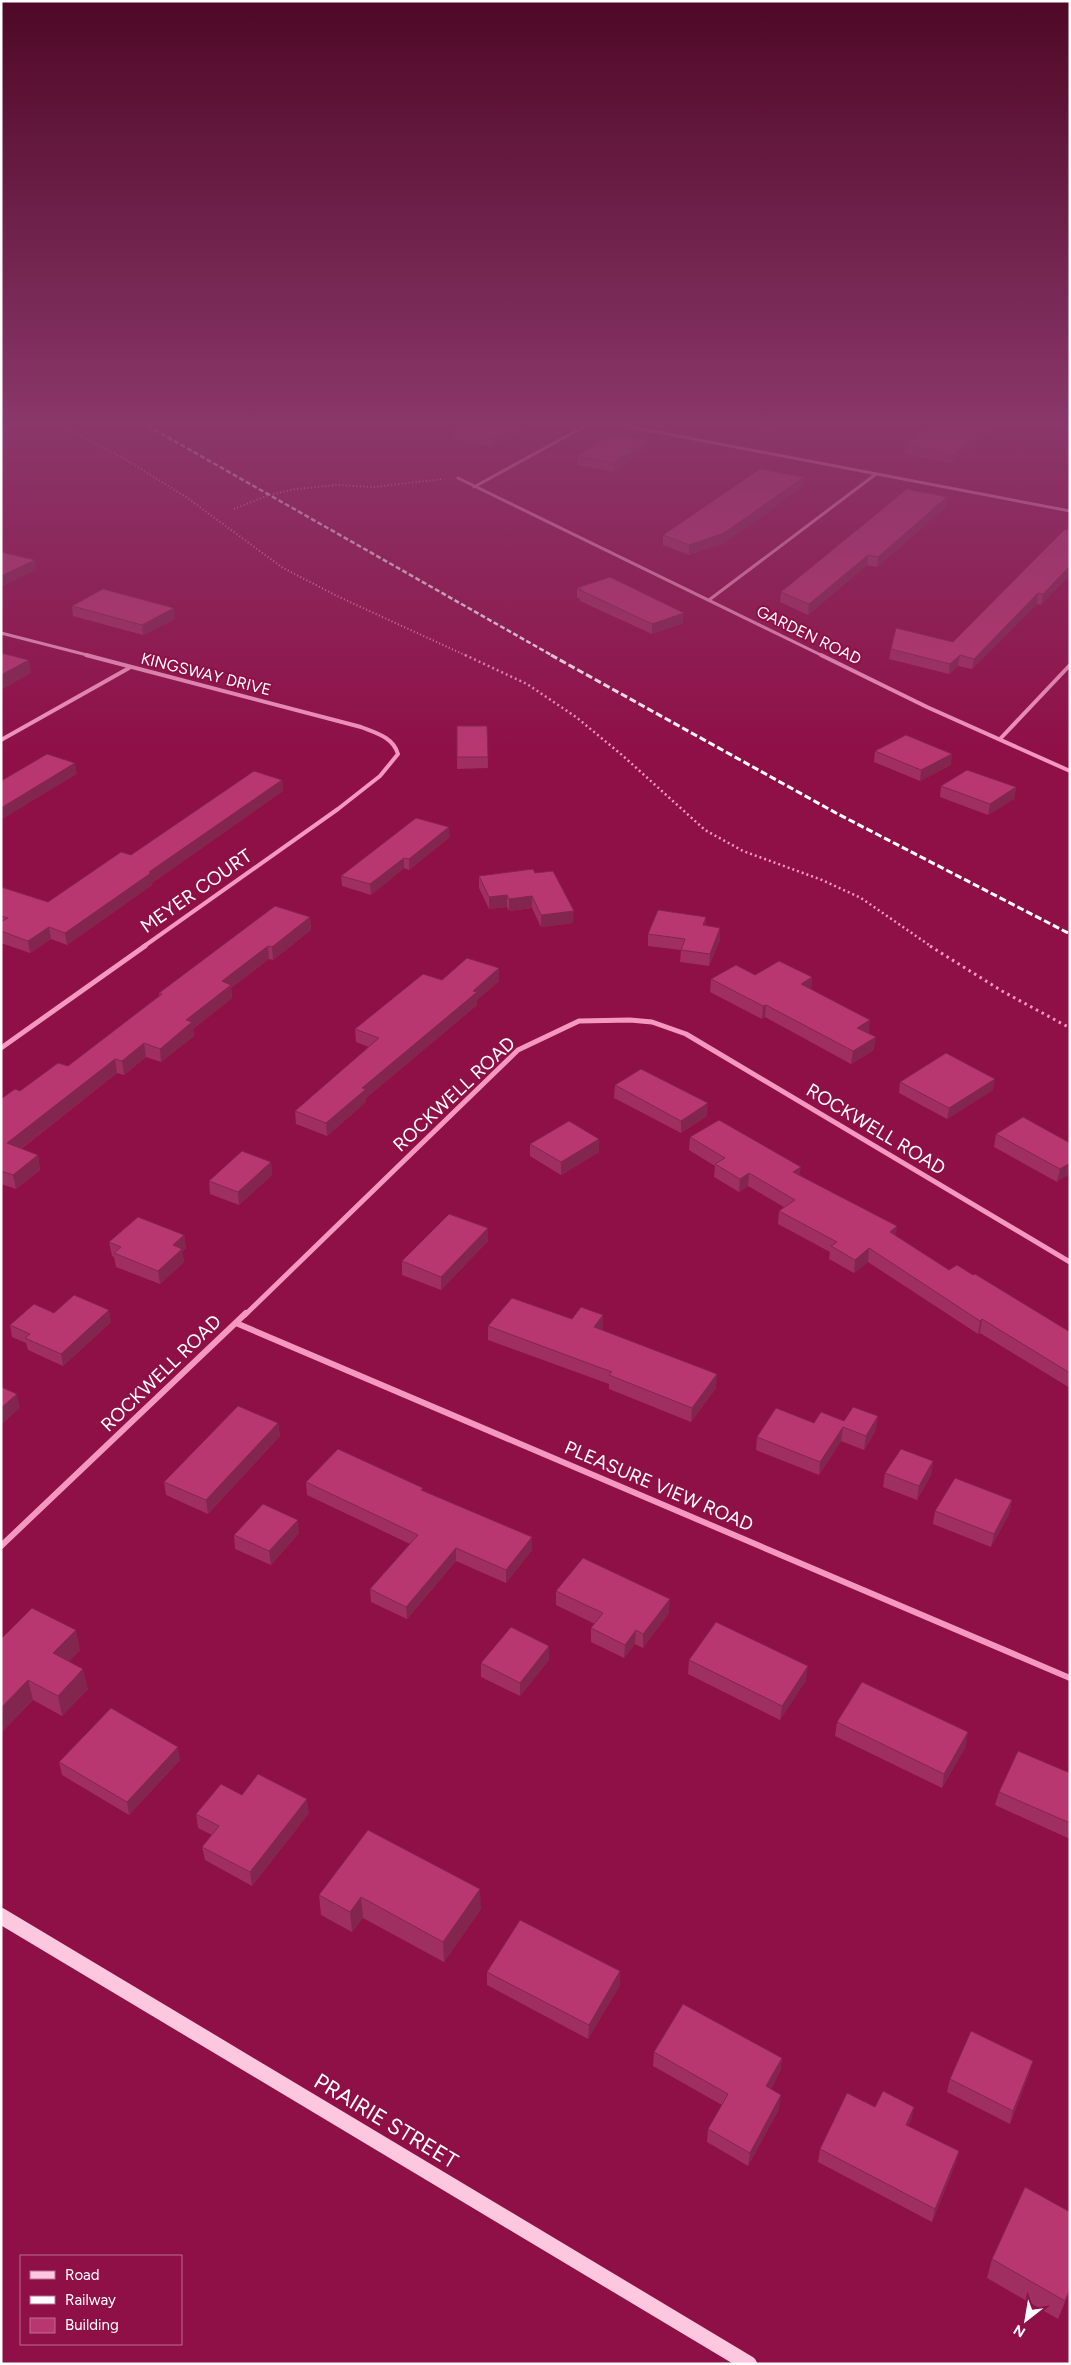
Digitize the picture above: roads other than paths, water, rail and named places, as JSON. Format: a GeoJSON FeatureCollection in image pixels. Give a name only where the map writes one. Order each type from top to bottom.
{"type":"FeatureCollection","features":[{"type":"Feature","properties":{"kind":"street","name":"GARDEN ROAD"},"geometry":{"type":"LineString","coordinates":[[577,536],[927,707],[1070,771]]}},
{"type":"Feature","properties":{"kind":"street"},"geometry":{"type":"LineString","coordinates":[[709,600],[793,536]]}},
{"type":"Feature","properties":{"kind":"street","name":"KINGSWAY DRIVE"},"geometry":{"type":"LineString","coordinates":[[1,633],[129,668],[361,727],[383,735],[398,750]]}},
{"type":"Feature","properties":{"kind":"street"},"geometry":{"type":"LineString","coordinates":[[1000,739],[1070,665]]}},
{"type":"Feature","properties":{"kind":"street"},"geometry":{"type":"LineString","coordinates":[[1,740],[129,668]]}},
{"type":"Feature","properties":{"kind":"street","name":"MEYER COURT"},"geometry":{"type":"LineString","coordinates":[[1,1048],[338,809],[380,776],[398,754],[398,750]]}},
{"type":"Feature","properties":{"kind":"street","name":"ROCKWELL ROAD"},"geometry":{"type":"LineString","coordinates":[[1,1546],[236,1323],[518,1050],[579,1022],[630,1020],[652,1022],[686,1034],[1070,1262]]}},
{"type":"Feature","properties":{"kind":"street","name":"PLEASURE VIEW ROAD"},"geometry":{"type":"LineString","coordinates":[[236,1323],[1070,1678]]}},
{"type":"Feature","properties":{"kind":"street","name":"PRAIRIE STREET"},"geometry":{"type":"LineString","coordinates":[[1,1916],[749,2364]]}},
{"type":"Feature","properties":{"kind":"railway"},"geometry":{"type":"LineString","coordinates":[[342,536],[553,656]]}},
{"type":"Feature","properties":{"kind":"railway"},"geometry":{"type":"LineString","coordinates":[[551,655],[836,813],[1070,934]]}}]}
